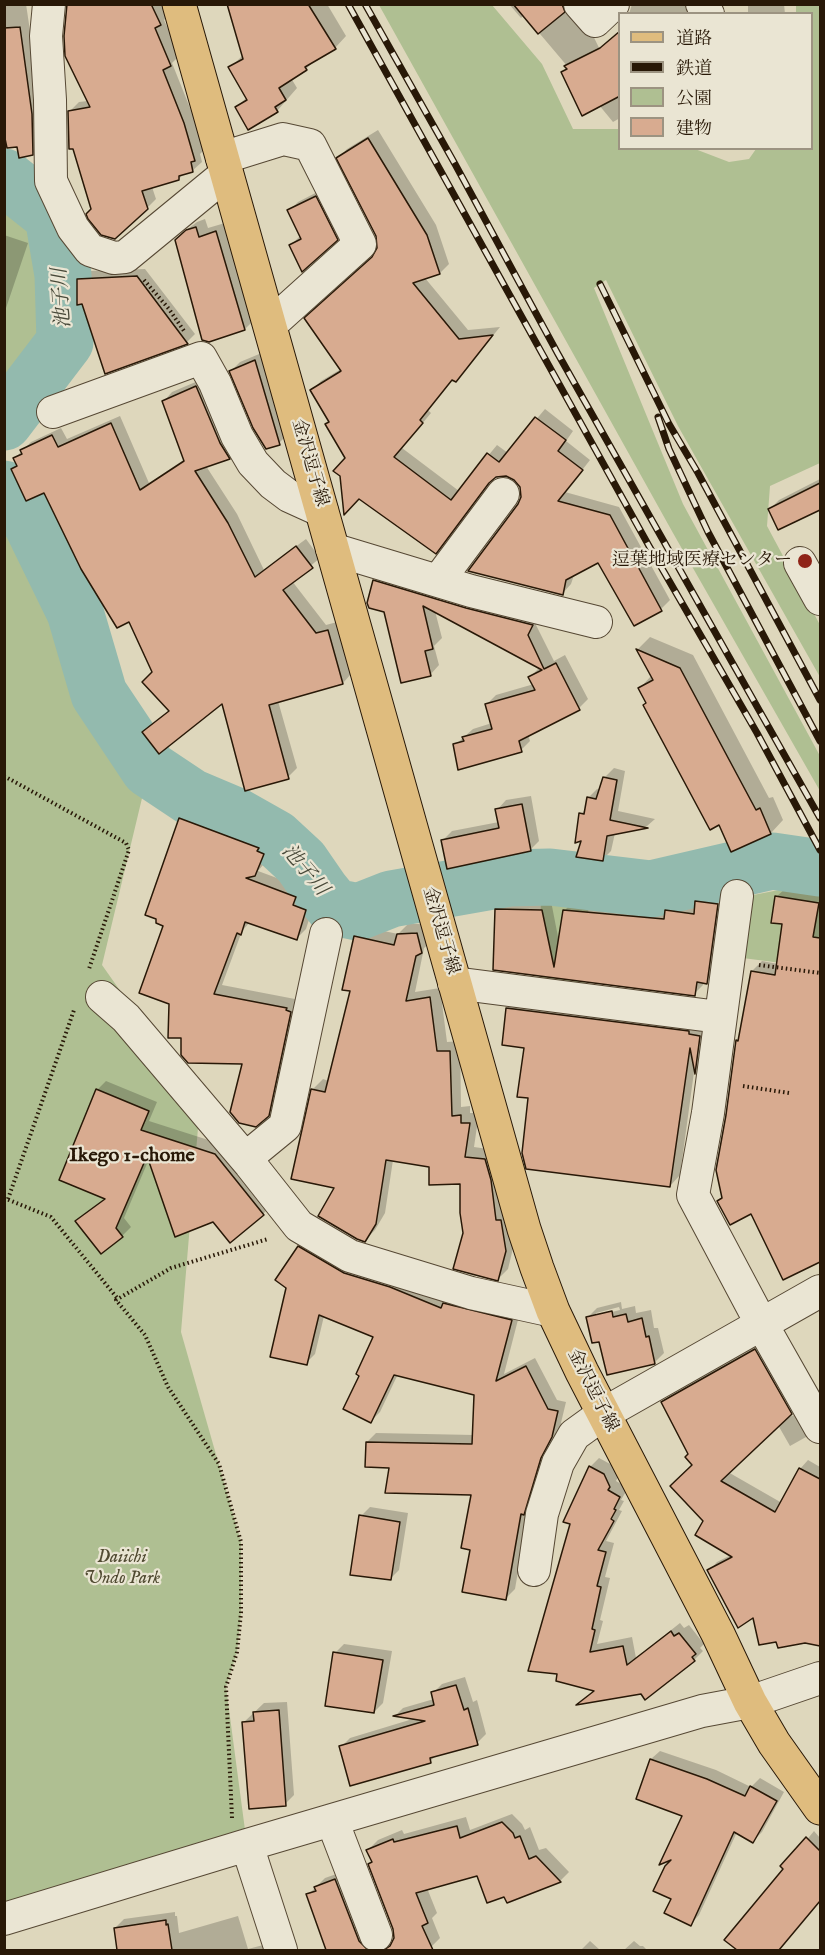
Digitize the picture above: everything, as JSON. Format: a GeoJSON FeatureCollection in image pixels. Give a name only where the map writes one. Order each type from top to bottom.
{"type":"FeatureCollection","features":[{"type":"Feature","properties":{"kind":"main road","name":"金沢逗子線"},"geometry":{"type":"LineString","coordinates":[[178,4],[524,1229],[554,1311],[603,1414],[718,1634],[750,1702],[774,1743],[820,1808]]}},
{"type":"Feature","properties":{"kind":"street"},"geometry":{"type":"LineString","coordinates":[[49,4],[46,36],[51,181],[74,228],[90,250],[114,258],[124,257],[224,166],[283,139],[310,146],[360,244],[270,325]]}},
{"type":"Feature","properties":{"kind":"street"},"geometry":{"type":"LineString","coordinates":[[579,4],[595,21],[613,4]]}},
{"type":"Feature","properties":{"kind":"street"},"geometry":{"type":"LineString","coordinates":[[53,412],[201,358],[215,383],[237,436],[253,463],[273,484],[289,496],[322,511]]}},
{"type":"Feature","properties":{"kind":"street"},"geometry":{"type":"LineString","coordinates":[[438,581],[503,494]]}},
{"type":"Feature","properties":{"kind":"street"},"geometry":{"type":"LineString","coordinates":[[332,549],[471,591],[596,622]]}},
{"type":"Feature","properties":{"kind":"street"},"geometry":{"type":"LineString","coordinates":[[800,563],[820,599]]}},
{"type":"Feature","properties":{"kind":"street"},"geometry":{"type":"LineString","coordinates":[[737,896],[712,1082],[693,1195],[761,1323],[820,1426]]}},
{"type":"Feature","properties":{"kind":"street"},"geometry":{"type":"LineString","coordinates":[[246,1158],[285,1126],[326,934]]}},
{"type":"Feature","properties":{"kind":"street"},"geometry":{"type":"LineString","coordinates":[[454,982],[719,1017]]}},
{"type":"Feature","properties":{"kind":"street"},"geometry":{"type":"LineString","coordinates":[[88,993],[126,1018],[246,1158],[299,1226],[350,1256],[471,1293],[554,1311]]}},
{"type":"Feature","properties":{"kind":"street"},"geometry":{"type":"LineString","coordinates":[[534,1570],[542,1514],[558,1463],[574,1435],[603,1414],[820,1290]]}},
{"type":"Feature","properties":{"kind":"street"},"geometry":{"type":"LineString","coordinates":[[4,1919],[702,1711],[750,1702],[820,1678]]}},
{"type":"Feature","properties":{"kind":"street"},"geometry":{"type":"LineString","coordinates":[[332,1820],[376,1935]]}},
{"type":"Feature","properties":{"kind":"street"},"geometry":{"type":"LineString","coordinates":[[241,1847],[281,1950]]}},
{"type":"Feature","properties":{"kind":"path"},"geometry":{"type":"LineString","coordinates":[[124,257],[169,309],[201,358]]}},
{"type":"Feature","properties":{"kind":"path"},"geometry":{"type":"LineString","coordinates":[[4,776],[126,843],[129,850],[88,993],[6,1198],[51,1217],[118,1299],[116,1300],[145,1335],[168,1387],[219,1464],[241,1542],[241,1612],[237,1652],[226,1687],[241,1847]]}},
{"type":"Feature","properties":{"kind":"path"},"geometry":{"type":"LineString","coordinates":[[727,962],[820,973]]}},
{"type":"Feature","properties":{"kind":"path"},"geometry":{"type":"LineString","coordinates":[[712,1082],[789,1093]]}},
{"type":"Feature","properties":{"kind":"path"},"geometry":{"type":"LineString","coordinates":[[118,1299],[171,1268],[284,1234],[299,1226]]}},
{"type":"Feature","properties":{"kind":"green space"},"geometry":{"type":"Polygon","coordinates":[[[379,5],[492,5],[542,64],[573,129],[618,129],[618,150],[698,150],[729,162],[749,159],[755,150],[813,150],[813,12],[796,12],[796,5],[820,5],[820,463],[770,486],[767,526],[820,625],[820,677],[678,426],[606,280],[594,288],[683,504],[820,756],[820,791],[673,533],[379,5]]]}},
{"type":"Feature","properties":{"kind":"green space"},"geometry":{"type":"Polygon","coordinates":[[[5,173],[53,216],[65,342],[5,422],[5,173]]]}},
{"type":"Feature","properties":{"kind":"green space","name":"Daiichi Undo Park"},"geometry":{"type":"Polygon","coordinates":[[[4,495],[149,769],[102,965],[200,1104],[181,1332],[241,1542],[241,1613],[237,1652],[226,1687],[247,1845],[4,1919],[4,495]]]}},
{"type":"Feature","properties":{"kind":"green space"},"geometry":{"type":"Polygon","coordinates":[[[779,890],[820,891],[820,968],[735,957],[743,897],[779,890]]]}},
{"type":"Feature","properties":{"kind":"green space"},"geometry":{"type":"Polygon","coordinates":[[[541,898],[589,899],[584,991],[539,985],[541,898]]]}},
{"type":"Feature","properties":{"kind":"building"},"geometry":{"type":"Polygon","coordinates":[[[67,4],[151,4],[161,25],[155,28],[171,66],[163,70],[184,123],[195,161],[191,162],[193,172],[179,176],[179,180],[142,191],[148,209],[115,239],[101,235],[88,219],[86,214],[91,209],[73,149],[69,149],[68,111],[90,107],[65,56],[67,4]]]}},
{"type":"Feature","properties":{"kind":"building"},"geometry":{"type":"Polygon","coordinates":[[[227,4],[308,4],[336,49],[305,67],[307,70],[279,88],[286,100],[275,107],[278,112],[248,130],[235,107],[247,100],[228,67],[243,59],[227,4]]]}},
{"type":"Feature","properties":{"kind":"building"},"geometry":{"type":"Polygon","coordinates":[[[513,4],[562,4],[565,12],[538,34],[513,4]]]}},
{"type":"Feature","properties":{"kind":"building"},"geometry":{"type":"Polygon","coordinates":[[[20,27],[32,114],[33,155],[19,158],[17,147],[7,148],[4,134],[4,28],[20,27]]]}},
{"type":"Feature","properties":{"kind":"building"},"geometry":{"type":"Polygon","coordinates":[[[618,33],[618,97],[582,116],[561,72],[567,69],[564,66],[600,48],[618,33]]]}},
{"type":"Feature","properties":{"kind":"building"},"geometry":{"type":"Polygon","coordinates":[[[368,138],[427,235],[440,274],[413,283],[459,339],[493,335],[456,382],[452,380],[420,420],[423,423],[394,457],[451,500],[487,453],[499,462],[535,417],[566,440],[558,451],[583,470],[558,501],[610,515],[662,611],[634,626],[598,563],[566,580],[563,595],[468,571],[521,497],[520,487],[506,476],[496,477],[489,483],[436,554],[359,499],[344,515],[340,476],[333,471],[345,458],[325,424],[329,422],[310,390],[341,371],[304,318],[372,257],[377,248],[376,236],[336,158],[368,138]]]}},
{"type":"Feature","properties":{"kind":"building"},"geometry":{"type":"Polygon","coordinates":[[[316,196],[338,240],[302,272],[289,245],[301,239],[287,210],[316,196]]]}},
{"type":"Feature","properties":{"kind":"building"},"geometry":{"type":"Polygon","coordinates":[[[196,227],[199,237],[216,231],[245,330],[209,342],[202,340],[175,240],[186,230],[196,227]]]}},
{"type":"Feature","properties":{"kind":"building"},"geometry":{"type":"Polygon","coordinates":[[[137,276],[188,344],[105,374],[82,304],[77,305],[77,279],[137,276]]]}},
{"type":"Feature","properties":{"kind":"building"},"geometry":{"type":"Polygon","coordinates":[[[255,360],[280,445],[266,449],[253,428],[229,371],[255,360]]]}},
{"type":"Feature","properties":{"kind":"building"},"geometry":{"type":"Polygon","coordinates":[[[196,386],[220,443],[230,459],[195,471],[228,523],[255,577],[296,546],[313,568],[283,590],[316,633],[328,630],[343,684],[269,705],[289,779],[245,791],[222,704],[159,754],[142,732],[169,711],[142,682],[152,672],[129,622],[117,628],[81,569],[44,493],[26,501],[11,469],[17,466],[13,458],[22,454],[20,450],[52,435],[58,447],[111,423],[140,490],[184,461],[162,401],[196,386]]]}},
{"type":"Feature","properties":{"kind":"building"},"geometry":{"type":"Polygon","coordinates":[[[820,483],[820,510],[778,530],[768,509],[820,483]]]}},
{"type":"Feature","properties":{"kind":"building"},"geometry":{"type":"Polygon","coordinates":[[[373,580],[533,625],[528,635],[544,669],[556,663],[580,710],[519,741],[522,752],[458,770],[453,744],[464,741],[462,737],[492,729],[485,704],[535,690],[528,677],[542,670],[423,606],[433,649],[425,651],[431,676],[401,683],[384,612],[369,608],[367,603],[373,580]]]}},
{"type":"Feature","properties":{"kind":"building"},"geometry":{"type":"Polygon","coordinates":[[[636,649],[680,668],[756,810],[760,808],[771,834],[731,852],[719,825],[710,830],[643,705],[646,703],[638,688],[653,680],[636,649]]]}},
{"type":"Feature","properties":{"kind":"building"},"geometry":{"type":"Polygon","coordinates":[[[603,777],[617,780],[610,820],[648,828],[607,836],[603,861],[576,857],[581,841],[575,843],[579,813],[584,814],[587,797],[596,799],[603,777]]]}},
{"type":"Feature","properties":{"kind":"building"},"geometry":{"type":"Polygon","coordinates":[[[522,804],[531,851],[447,869],[441,840],[499,828],[495,809],[522,804]]]}},
{"type":"Feature","properties":{"kind":"building"},"geometry":{"type":"Polygon","coordinates":[[[179,818],[259,848],[257,851],[264,854],[255,876],[246,878],[296,897],[293,905],[306,910],[297,940],[245,922],[241,935],[237,933],[214,994],[287,1008],[286,1010],[291,1012],[269,1116],[256,1127],[239,1123],[230,1112],[242,1064],[188,1063],[181,1055],[181,1038],[168,1038],[169,1004],[139,993],[163,926],[156,923],[156,919],[145,915],[179,818]]]}},
{"type":"Feature","properties":{"kind":"building"},"geometry":{"type":"Polygon","coordinates":[[[775,896],[819,903],[813,937],[820,938],[820,1262],[783,1280],[751,1214],[730,1225],[717,1201],[722,1198],[716,1170],[736,1040],[738,1041],[751,971],[775,975],[782,924],[771,923],[775,896]]]}},
{"type":"Feature","properties":{"kind":"building"},"geometry":{"type":"Polygon","coordinates":[[[695,901],[718,904],[707,984],[697,982],[695,996],[493,970],[495,909],[542,910],[554,967],[563,910],[664,919],[665,910],[694,914],[695,901]]]}},
{"type":"Feature","properties":{"kind":"building"},"geometry":{"type":"Polygon","coordinates":[[[417,933],[422,953],[416,956],[406,1001],[430,997],[437,1051],[450,1051],[452,1116],[461,1115],[461,1123],[470,1123],[465,1157],[485,1159],[491,1180],[496,1220],[501,1220],[506,1251],[498,1281],[453,1269],[463,1233],[460,1184],[429,1185],[429,1167],[386,1160],[376,1224],[365,1242],[318,1216],[334,1188],[291,1179],[311,1089],[325,1092],[350,991],[342,990],[354,936],[394,945],[397,934],[417,933]]]}},
{"type":"Feature","properties":{"kind":"building"},"geometry":{"type":"Polygon","coordinates":[[[506,1008],[689,1031],[689,1034],[700,1036],[695,1074],[690,1048],[670,1187],[526,1169],[522,1153],[528,1098],[517,1097],[524,1048],[502,1045],[506,1008]]]}},
{"type":"Feature","properties":{"kind":"building"},"geometry":{"type":"Polygon","coordinates":[[[96,1089],[149,1111],[141,1130],[215,1154],[264,1215],[230,1243],[213,1222],[175,1237],[147,1156],[116,1228],[123,1237],[101,1254],[75,1221],[105,1199],[59,1180],[96,1089]]]}},
{"type":"Feature","properties":{"kind":"building"},"geometry":{"type":"Polygon","coordinates":[[[298,1246],[344,1273],[390,1287],[441,1308],[443,1303],[512,1320],[496,1381],[526,1366],[548,1409],[558,1411],[552,1437],[541,1458],[524,1515],[521,1514],[506,1600],[462,1592],[470,1550],[461,1548],[471,1495],[385,1493],[389,1468],[365,1467],[366,1442],[472,1444],[474,1395],[394,1375],[371,1423],[343,1409],[359,1376],[356,1374],[373,1337],[319,1315],[307,1365],[270,1357],[286,1288],[275,1280],[298,1246]]]}},
{"type":"Feature","properties":{"kind":"building"},"geometry":{"type":"Polygon","coordinates":[[[612,1311],[613,1317],[626,1314],[628,1322],[642,1318],[646,1337],[649,1336],[655,1364],[607,1375],[599,1342],[592,1343],[586,1317],[612,1311]]]}},
{"type":"Feature","properties":{"kind":"building"},"geometry":{"type":"Polygon","coordinates":[[[755,1349],[792,1414],[721,1481],[775,1512],[799,1468],[820,1479],[820,1646],[805,1643],[778,1648],[776,1642],[759,1645],[753,1618],[738,1628],[707,1570],[732,1557],[695,1535],[703,1521],[670,1486],[692,1465],[685,1457],[688,1454],[661,1402],[755,1349]]]}},
{"type":"Feature","properties":{"kind":"building"},"geometry":{"type":"Polygon","coordinates":[[[589,1466],[604,1474],[610,1487],[608,1490],[620,1497],[611,1519],[614,1521],[598,1550],[606,1552],[597,1586],[601,1587],[592,1629],[595,1630],[590,1652],[623,1646],[627,1665],[671,1631],[674,1636],[679,1633],[696,1654],[692,1657],[695,1661],[645,1700],[641,1694],[576,1705],[594,1691],[556,1681],[557,1674],[528,1671],[570,1524],[563,1522],[589,1466]]]}},
{"type":"Feature","properties":{"kind":"building"},"geometry":{"type":"Polygon","coordinates":[[[359,1515],[400,1522],[391,1580],[350,1575],[359,1515]]]}},
{"type":"Feature","properties":{"kind":"building"},"geometry":{"type":"Polygon","coordinates":[[[333,1652],[383,1660],[374,1713],[325,1706],[333,1652]]]}},
{"type":"Feature","properties":{"kind":"building"},"geometry":{"type":"Polygon","coordinates":[[[456,1685],[464,1710],[468,1708],[478,1745],[430,1758],[431,1763],[350,1786],[339,1746],[425,1721],[393,1716],[434,1705],[431,1692],[456,1685]]]}},
{"type":"Feature","properties":{"kind":"building"},"geometry":{"type":"Polygon","coordinates":[[[279,1710],[286,1806],[249,1809],[242,1722],[254,1721],[253,1712],[279,1710]]]}},
{"type":"Feature","properties":{"kind":"building"},"geometry":{"type":"Polygon","coordinates":[[[650,1759],[707,1779],[745,1796],[750,1786],[777,1801],[753,1843],[734,1832],[691,1926],[664,1913],[671,1899],[653,1891],[665,1866],[671,1860],[659,1865],[682,1816],[636,1799],[650,1759]]]}},
{"type":"Feature","properties":{"kind":"building"},"geometry":{"type":"Polygon","coordinates":[[[502,1822],[515,1838],[520,1836],[529,1859],[536,1856],[561,1882],[507,1903],[504,1897],[487,1903],[477,1876],[416,1893],[428,1923],[422,1926],[433,1950],[384,1950],[390,1946],[394,1938],[393,1929],[368,1864],[372,1862],[366,1850],[393,1839],[394,1842],[457,1826],[460,1838],[502,1822]]]}},
{"type":"Feature","properties":{"kind":"building"},"geometry":{"type":"Polygon","coordinates":[[[806,1837],[820,1851],[820,1901],[779,1950],[737,1950],[724,1940],[783,1869],[780,1866],[806,1837]]]}},
{"type":"Feature","properties":{"kind":"building"},"geometry":{"type":"Polygon","coordinates":[[[335,1879],[359,1941],[368,1950],[326,1950],[306,1894],[316,1891],[314,1887],[335,1879]]]}},
{"type":"Feature","properties":{"kind":"building"},"geometry":{"type":"Polygon","coordinates":[[[166,1920],[172,1950],[117,1950],[114,1928],[166,1920]]]}},
{"type":"Feature","properties":{"kind":"waterway","name":"池子川"},"geometry":{"type":"LineString","coordinates":[[4,177],[53,216],[63,275],[65,342],[4,422]]}},
{"type":"Feature","properties":{"kind":"waterway","name":"池子川"},"geometry":{"type":"LineString","coordinates":[[4,489],[31,522],[75,612],[99,694],[149,769],[191,797],[236,816],[275,838],[301,862],[334,907],[358,912],[391,899],[510,878],[550,877],[651,889],[772,861],[820,868]]}},
{"type":"Feature","properties":{"kind":"railway"},"geometry":{"type":"LineString","coordinates":[[348,4],[649,546],[757,733],[820,850]]}},
{"type":"Feature","properties":{"kind":"railway"},"geometry":{"type":"LineString","coordinates":[[365,4],[558,354],[820,818]]}},
{"type":"Feature","properties":{"kind":"railway"},"geometry":{"type":"LineString","coordinates":[[600,284],[669,424],[698,473],[820,700]]}},
{"type":"Feature","properties":{"kind":"railway"},"geometry":{"type":"LineString","coordinates":[[658,417],[669,449],[708,532],[820,741]]}},
{"type":"Feature","properties":{"kind":"place","name":"逗葉地域医療センター"},"geometry":{"type":"Point","coordinates":[805,561]}},
{"type":"Feature","properties":{"kind":"district","name":"Ikego 1-chome"},"geometry":{"type":"Point","coordinates":[132,1157]}}]}
